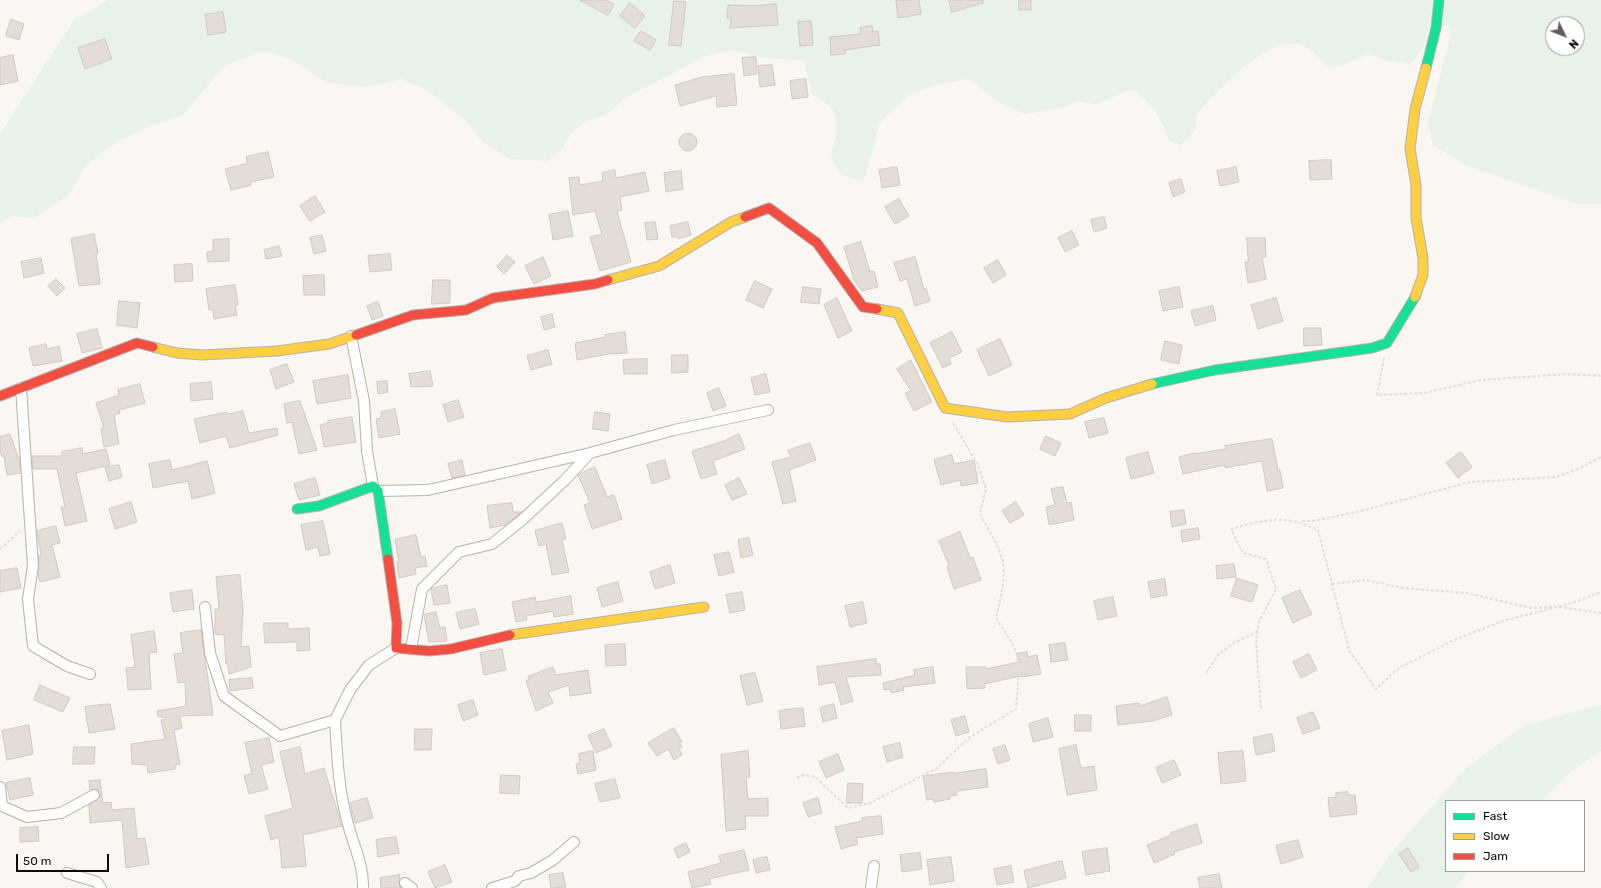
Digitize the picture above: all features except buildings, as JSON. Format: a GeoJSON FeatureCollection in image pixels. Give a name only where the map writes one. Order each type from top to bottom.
{"type":"FeatureCollection","features":[{"type":"Feature","properties":{"kind":"street"},"geometry":{"type":"LineString","coordinates":[[0,396],[137,343],[177,353],[202,355],[277,351],[329,344],[413,315],[466,310],[493,298],[595,284],[659,266],[731,222],[769,208],[817,243],[863,307],[898,313],[945,408],[1007,417],[1070,414],[1106,398],[1165,380],[1215,370],[1372,348],[1387,343],[1416,296],[1424,275],[1424,258],[1416,218],[1416,185],[1410,148],[1416,109],[1436,28],[1438,0]]}},
{"type":"Feature","properties":{"kind":"street"},"geometry":{"type":"LineString","coordinates":[[351,336],[364,401],[367,450],[375,489],[396,622],[396,648]]}},
{"type":"Feature","properties":{"kind":"street"},"geometry":{"type":"LineString","coordinates":[[21,388],[34,566],[28,599],[33,646],[67,666],[90,674]]}},
{"type":"Feature","properties":{"kind":"street"},"geometry":{"type":"LineString","coordinates":[[297,509],[319,506],[375,489],[428,490],[590,453],[674,430],[768,410]]}},
{"type":"Feature","properties":{"kind":"street"},"geometry":{"type":"LineString","coordinates":[[411,649],[422,589],[459,552],[492,544],[510,530],[565,480],[590,453]]}},
{"type":"Feature","properties":{"kind":"street"},"geometry":{"type":"LineString","coordinates":[[362,888],[363,874],[346,820],[335,720],[350,690],[369,665],[396,648],[429,652],[451,649],[508,635],[704,607]]}},
{"type":"Feature","properties":{"kind":"street"},"geometry":{"type":"LineString","coordinates":[[205,608],[210,653],[224,696],[280,736],[335,720]]}},
{"type":"Feature","properties":{"kind":"street"},"geometry":{"type":"LineString","coordinates":[[0,787],[2,806],[27,817],[61,813],[94,795]]}},
{"type":"Feature","properties":{"kind":"street"},"geometry":{"type":"LineString","coordinates":[[492,888],[515,881],[519,876],[531,873],[553,860],[574,842]]}},
{"type":"Feature","properties":{"kind":"street"},"geometry":{"type":"LineString","coordinates":[[871,888],[874,866]]}},
{"type":"Feature","properties":{"kind":"street"},"geometry":{"type":"LineString","coordinates":[[67,873],[97,882],[101,888]]}},
{"type":"Feature","properties":{"kind":"path"},"geometry":{"type":"LineString","coordinates":[[1387,343],[1377,394],[1424,393],[1481,380],[1566,374],[1601,376]]}},
{"type":"Feature","properties":{"kind":"path"},"geometry":{"type":"LineString","coordinates":[[797,778],[804,776],[816,777],[848,808],[870,803],[937,768],[970,737],[1016,709],[1018,678],[1017,657],[1015,648],[996,618],[1004,576],[1002,559],[980,514],[986,488],[977,463],[958,434],[945,408]]}},
{"type":"Feature","properties":{"kind":"path"},"geometry":{"type":"LineString","coordinates":[[1262,708],[1256,642],[1259,622],[1276,589],[1266,558],[1243,553],[1231,529],[1265,519],[1313,521],[1470,482],[1556,477],[1578,469],[1601,457]]}},
{"type":"Feature","properties":{"kind":"path"},"geometry":{"type":"LineString","coordinates":[[1300,521],[1318,530],[1349,650],[1376,689],[1399,668],[1454,640],[1503,621],[1557,607],[1601,592]]}},
{"type":"Feature","properties":{"kind":"path"},"geometry":{"type":"LineString","coordinates":[[0,549],[31,522]]}},
{"type":"Feature","properties":{"kind":"path"},"geometry":{"type":"LineString","coordinates":[[1332,584],[1366,580],[1403,588],[1467,593],[1530,608],[1557,607],[1601,612]]}},
{"type":"Feature","properties":{"kind":"path"},"geometry":{"type":"LineString","coordinates":[[1206,673],[1220,654],[1234,643],[1258,631]]}},
{"type":"Feature","properties":{"kind":"shaded area"},"geometry":{"type":"Polygon","coordinates":[[[108,0],[1601,0],[1601,204],[1577,204],[1465,165],[1433,145],[1428,123],[1450,37],[1449,26],[1430,26],[1424,47],[1411,64],[1386,61],[1368,54],[1342,65],[1329,68],[1312,51],[1301,45],[1288,44],[1273,48],[1243,68],[1216,93],[1196,115],[1196,129],[1181,145],[1169,141],[1159,118],[1151,105],[1131,89],[1096,104],[1080,101],[1061,108],[1025,114],[1000,103],[969,79],[940,84],[909,95],[879,123],[873,151],[863,182],[840,174],[831,158],[836,133],[835,115],[828,105],[812,94],[804,61],[759,57],[732,50],[705,56],[624,99],[607,114],[584,122],[571,133],[562,149],[547,161],[510,159],[483,142],[467,122],[439,99],[423,88],[401,79],[362,87],[326,82],[290,59],[263,51],[224,66],[183,115],[143,129],[109,147],[85,166],[69,195],[34,218],[11,216],[0,223],[0,134],[74,20],[108,0]]]}},
{"type":"Feature","properties":{"kind":"shaded area"},"geometry":{"type":"Polygon","coordinates":[[[1601,705],[1601,751],[1570,772],[1542,800],[1445,800],[1445,872],[1469,872],[1455,888],[1367,888],[1391,853],[1466,768],[1525,725],[1601,705]]]}},
{"type":"Feature","properties":{"kind":"traffic: fast"},"geometry":{"type":"LineString","coordinates":[[1426,68],[1436,28],[1439,0]]}},
{"type":"Feature","properties":{"kind":"traffic: fast"},"geometry":{"type":"LineString","coordinates":[[1152,384],[1215,370],[1372,348],[1387,343],[1415,297]]}},
{"type":"Feature","properties":{"kind":"traffic: fast"},"geometry":{"type":"LineString","coordinates":[[297,509],[319,506],[373,486],[378,491],[388,559]]}},
{"type":"Feature","properties":{"kind":"traffic: slow"},"geometry":{"type":"LineString","coordinates":[[1415,297],[1423,275],[1423,258],[1416,218],[1416,185],[1410,149],[1415,109],[1426,68]]}},
{"type":"Feature","properties":{"kind":"traffic: slow"},"geometry":{"type":"LineString","coordinates":[[608,280],[659,266],[731,222],[745,217]]}},
{"type":"Feature","properties":{"kind":"traffic: slow"},"geometry":{"type":"LineString","coordinates":[[877,309],[898,313],[945,408],[1007,417],[1070,414],[1106,398],[1152,384]]}},
{"type":"Feature","properties":{"kind":"traffic: slow"},"geometry":{"type":"LineString","coordinates":[[153,347],[177,353],[202,355],[277,351],[329,344],[356,335]]}},
{"type":"Feature","properties":{"kind":"traffic: slow"},"geometry":{"type":"LineString","coordinates":[[510,635],[704,607]]}},
{"type":"Feature","properties":{"kind":"traffic: jam"},"geometry":{"type":"LineString","coordinates":[[745,217],[769,208],[817,243],[863,307],[877,309]]}},
{"type":"Feature","properties":{"kind":"traffic: jam"},"geometry":{"type":"LineString","coordinates":[[356,335],[413,315],[466,310],[493,298],[595,284],[608,280]]}},
{"type":"Feature","properties":{"kind":"traffic: jam"},"geometry":{"type":"LineString","coordinates":[[0,396],[137,343],[153,347]]}},
{"type":"Feature","properties":{"kind":"traffic: jam"},"geometry":{"type":"LineString","coordinates":[[388,559],[397,623],[396,648],[429,651],[451,649],[510,635]]}}]}
